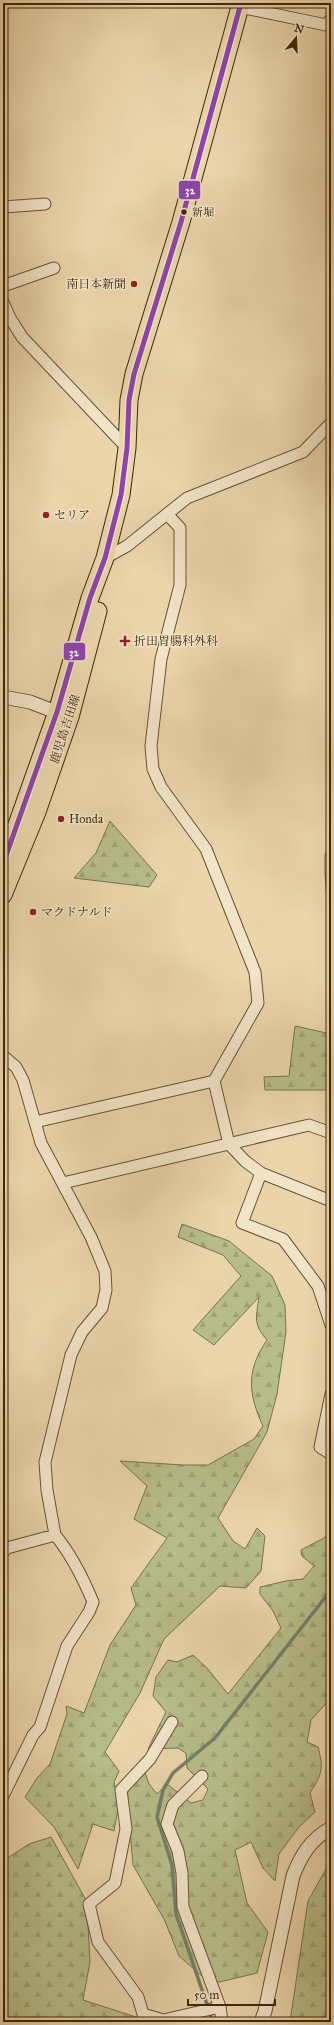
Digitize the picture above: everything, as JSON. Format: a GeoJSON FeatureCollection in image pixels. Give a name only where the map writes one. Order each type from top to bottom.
{"type":"FeatureCollection","features":[{"type":"Feature","properties":{"kind":"main road","name":"鹿児島吉田線"},"geometry":{"type":"LineString","coordinates":[[3,895],[37,812],[64,715],[102,599],[105,558],[121,495],[127,448],[129,400],[134,374],[183,215],[240,5]]}},
{"type":"Feature","properties":{"kind":"main road","name":"鹿児島吉田線"},"geometry":{"type":"LineString","coordinates":[[3,864],[64,715]]}},
{"type":"Feature","properties":{"kind":"street"},"geometry":{"type":"LineString","coordinates":[[240,5],[326,25],[331,19]]}},
{"type":"Feature","properties":{"kind":"street"},"geometry":{"type":"LineString","coordinates":[[3,207],[45,204]]}},
{"type":"Feature","properties":{"kind":"street"},"geometry":{"type":"LineString","coordinates":[[3,286],[54,268]]}},
{"type":"Feature","properties":{"kind":"street"},"geometry":{"type":"LineString","coordinates":[[3,302],[5,313],[22,337],[127,448]]}},
{"type":"Feature","properties":{"kind":"street"},"geometry":{"type":"LineString","coordinates":[[105,558],[127,546],[187,498],[303,452],[331,423]]}},
{"type":"Feature","properties":{"kind":"street"},"geometry":{"type":"LineString","coordinates":[[167,514],[180,528],[180,585],[161,659],[151,746],[153,769],[161,787],[206,849],[255,972],[258,985],[258,1003],[214,1081],[229,1144],[245,1161],[261,1173],[331,1202]]}},
{"type":"Feature","properties":{"kind":"street"},"geometry":{"type":"LineString","coordinates":[[3,697],[30,702],[64,715]]}},
{"type":"Feature","properties":{"kind":"street"},"geometry":{"type":"LineString","coordinates":[[3,1056],[16,1067],[23,1080],[41,1144],[91,1237],[105,1271],[106,1290],[102,1308],[82,1332],[71,1355],[45,1462],[47,1490],[55,1535],[64,1545],[82,1576],[93,1602],[89,1612],[67,1646],[40,1727],[33,1736],[3,1796]]}},
{"type":"Feature","properties":{"kind":"street"},"geometry":{"type":"LineString","coordinates":[[35,1122],[214,1081]]}},
{"type":"Feature","properties":{"kind":"street"},"geometry":{"type":"LineString","coordinates":[[62,1183],[309,1124],[331,1133]]}},
{"type":"Feature","properties":{"kind":"street"},"geometry":{"type":"LineString","coordinates":[[261,1173],[242,1223],[283,1239],[318,1286],[331,1325]]}},
{"type":"Feature","properties":{"kind":"street"},"geometry":{"type":"LineString","coordinates":[[331,1394],[320,1448],[331,1454]]}},
{"type":"Feature","properties":{"kind":"street"},"geometry":{"type":"LineString","coordinates":[[3,1552],[8,1548],[55,1535]]}},
{"type":"Feature","properties":{"kind":"street"},"geometry":{"type":"LineString","coordinates":[[172,1722],[150,1758],[121,1790],[126,1829],[115,1883],[89,1904],[98,1942],[138,1997],[143,2014],[163,2020],[220,2007]]}},
{"type":"Feature","properties":{"kind":"street"},"geometry":{"type":"LineString","coordinates":[[202,1776],[173,1805],[167,1824],[178,1852],[182,1873],[183,1907],[220,2007],[222,2022]]}},
{"type":"Feature","properties":{"kind":"street"},"geometry":{"type":"LineString","coordinates":[[261,2022],[265,2011],[293,1876],[309,1845],[320,1834],[331,1828]]}},
{"type":"Feature","properties":{"kind":"green space"},"geometry":{"type":"Polygon","coordinates":[[[110,821],[157,875],[149,887],[74,878],[96,853],[110,821]]]}},
{"type":"Feature","properties":{"kind":"green space"},"geometry":{"type":"Polygon","coordinates":[[[331,843],[331,921],[328,920],[325,854],[331,843]]]}},
{"type":"Feature","properties":{"kind":"green space"},"geometry":{"type":"Polygon","coordinates":[[[295,1026],[331,1034],[331,1090],[265,1090],[264,1077],[289,1076],[295,1026]]]}},
{"type":"Feature","properties":{"kind":"green space"},"geometry":{"type":"Polygon","coordinates":[[[182,1224],[229,1241],[272,1276],[285,1305],[286,1332],[277,1394],[267,1432],[218,1518],[233,1541],[245,1549],[257,1528],[265,1536],[261,1571],[246,1588],[220,1586],[164,1639],[140,1693],[105,1752],[119,1771],[114,1782],[119,1803],[114,1831],[93,1824],[78,1869],[54,1827],[25,1797],[37,1778],[50,1764],[67,1714],[66,1706],[84,1713],[110,1645],[136,1605],[131,1588],[167,1538],[134,1519],[147,1486],[120,1461],[208,1465],[254,1439],[263,1426],[254,1403],[252,1393],[255,1362],[267,1340],[259,1329],[257,1320],[259,1297],[214,1345],[193,1330],[241,1276],[223,1255],[178,1237],[182,1224]]]}},
{"type":"Feature","properties":{"kind":"green space"},"geometry":{"type":"Polygon","coordinates":[[[331,1530],[331,1662],[327,1664],[330,1699],[311,1720],[307,1742],[318,1747],[321,1761],[321,1771],[310,1793],[315,1812],[299,1827],[279,1854],[275,1881],[263,1868],[251,1842],[235,1850],[247,1903],[268,1932],[257,1973],[211,1984],[179,1956],[164,1919],[133,1865],[129,1818],[124,1791],[143,1767],[149,1784],[157,1794],[167,1784],[191,1803],[203,1800],[208,1789],[187,1768],[186,1753],[178,1748],[148,1749],[166,1712],[153,1696],[156,1677],[168,1660],[177,1662],[193,1655],[207,1668],[228,1694],[281,1628],[273,1611],[260,1594],[260,1587],[303,1579],[314,1566],[302,1556],[301,1550],[324,1538],[331,1530]]]}},
{"type":"Feature","properties":{"kind":"green space"},"geometry":{"type":"Polygon","coordinates":[[[51,1837],[87,1902],[86,1916],[88,1925],[90,1962],[83,2000],[136,2017],[146,2022],[3,2022],[3,1861],[29,1844],[51,1837]]]}},
{"type":"Feature","properties":{"kind":"green space"},"geometry":{"type":"Polygon","coordinates":[[[331,1860],[331,2022],[290,2022],[308,1901],[331,1860]]]}},
{"type":"Feature","properties":{"kind":"waterway"},"geometry":{"type":"LineString","coordinates":[[213,2022],[176,1914],[172,1865],[157,1817],[163,1790],[173,1773],[215,1738],[331,1590]]}},
{"type":"Feature","properties":{"kind":"transit line","name":"32"},"geometry":{"type":"LineString","coordinates":[[3,864],[57,712],[90,598],[105,558],[121,495],[127,448],[129,400],[134,374],[181,222],[241,3]]}},
{"type":"Feature","properties":{"kind":"place","name":"新堀"},"geometry":{"type":"Point","coordinates":[184,212]}},
{"type":"Feature","properties":{"kind":"place","name":"南日本新聞"},"geometry":{"type":"Point","coordinates":[134,284]}},
{"type":"Feature","properties":{"kind":"place","name":"セリア"},"geometry":{"type":"Point","coordinates":[46,515]}},
{"type":"Feature","properties":{"kind":"place","name":"折田胃腸科外科"},"geometry":{"type":"Point","coordinates":[125,641]}},
{"type":"Feature","properties":{"kind":"place","name":"Honda"},"geometry":{"type":"Point","coordinates":[61,819]}},
{"type":"Feature","properties":{"kind":"place","name":"マクドナルド"},"geometry":{"type":"Point","coordinates":[33,912]}}]}
